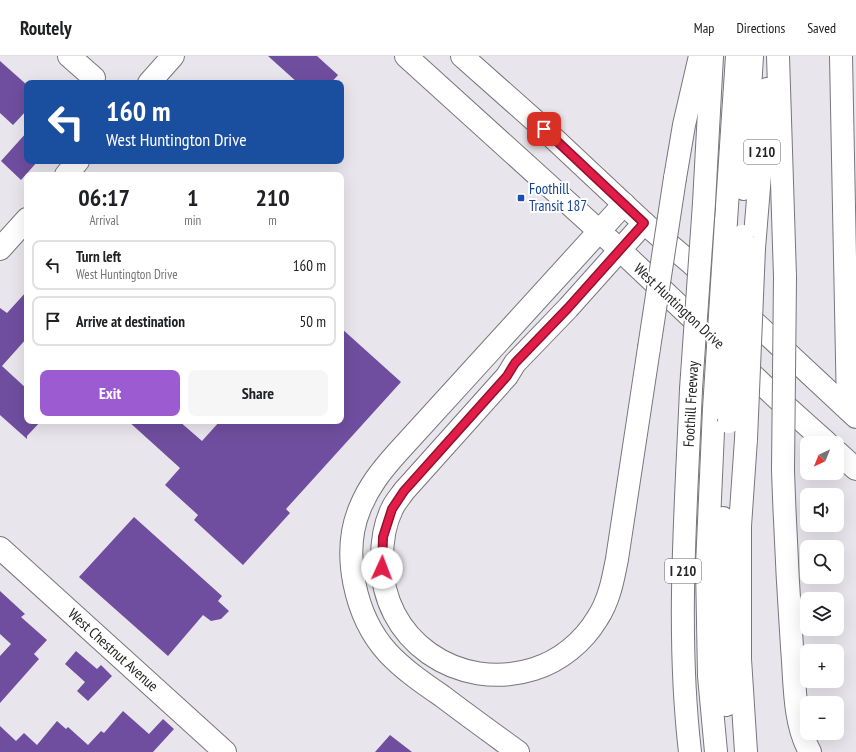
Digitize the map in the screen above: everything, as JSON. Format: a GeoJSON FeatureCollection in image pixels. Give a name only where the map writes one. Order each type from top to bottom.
{"type":"FeatureCollection","features":[{"type":"Feature","properties":{"kind":"main road"},"geometry":{"type":"LineString","coordinates":[[69,56],[94,78]]}},
{"type":"Feature","properties":{"kind":"main road"},"geometry":{"type":"LineString","coordinates":[[151,80],[173,56]]}},
{"type":"Feature","properties":{"kind":"main road","name":"West Huntington Drive"},"geometry":{"type":"LineString","coordinates":[[406,56],[620,250],[780,402],[819,436]]}},
{"type":"Feature","properties":{"kind":"main road"},"geometry":{"type":"LineString","coordinates":[[462,56],[533,119],[644,223],[852,413]]}},
{"type":"Feature","properties":{"kind":"main road"},"geometry":{"type":"LineString","coordinates":[[644,223],[568,308],[515,363],[507,376],[404,491],[392,509],[383,537],[382,568],[384,584],[394,612],[402,626],[413,640],[426,652],[457,669],[481,674],[506,675],[522,673],[542,666],[556,659],[580,641],[598,619],[606,603],[616,566],[684,125],[700,56]]}},
{"type":"Feature","properties":{"kind":"main road","name":"Foothill Freeway"},"geometry":{"type":"LineString","coordinates":[[690,752],[686,718],[682,594],[691,389],[704,203],[712,56]]}},
{"type":"Feature","properties":{"kind":"main road"},"geometry":{"type":"LineString","coordinates":[[736,56],[741,235]]}},
{"type":"Feature","properties":{"kind":"main road"},"geometry":{"type":"LineString","coordinates":[[716,752],[709,676],[707,566],[741,235],[752,56]]}},
{"type":"Feature","properties":{"kind":"main road","name":"I 210"},"geometry":{"type":"LineString","coordinates":[[746,752],[740,659],[740,526],[746,439],[741,235],[769,56]]}},
{"type":"Feature","properties":{"kind":"main road"},"geometry":{"type":"LineString","coordinates":[[778,56],[785,277],[783,470],[787,582],[796,708],[806,744],[810,752]]}},
{"type":"Feature","properties":{"kind":"main road"},"geometry":{"type":"LineString","coordinates":[[841,56],[852,413]]}},
{"type":"Feature","properties":{"kind":"main road"},"geometry":{"type":"LineString","coordinates":[[69,172],[75,164]]}},
{"type":"Feature","properties":{"kind":"main road"},"geometry":{"type":"LineString","coordinates":[[518,752],[404,668],[374,635],[364,615],[353,575],[352,548],[354,530],[359,509],[375,478],[624,204]]}},
{"type":"Feature","properties":{"kind":"main road"},"geometry":{"type":"LineString","coordinates":[[0,249],[24,221]]}},
{"type":"Feature","properties":{"kind":"main road"},"geometry":{"type":"LineString","coordinates":[[722,416],[724,692],[730,752]]}},
{"type":"Feature","properties":{"kind":"main road"},"geometry":{"type":"LineString","coordinates":[[844,458],[856,469]]}},
{"type":"Feature","properties":{"kind":"main road","name":"West Chestnut Avenue"},"geometry":{"type":"LineString","coordinates":[[0,548],[225,752]]}},
{"type":"Feature","properties":{"kind":"building"},"geometry":{"type":"Polygon","coordinates":[[[268,56],[317,56],[338,75],[334,80],[295,80],[268,56]]]}},
{"type":"Feature","properties":{"kind":"building"},"geometry":{"type":"Polygon","coordinates":[[[0,61],[24,82],[24,113],[13,125],[0,113],[0,61]]]}},
{"type":"Feature","properties":{"kind":"building"},"geometry":{"type":"Polygon","coordinates":[[[24,135],[24,164],[35,164],[28,172],[24,172],[24,177],[21,180],[1,161],[24,135]]]}},
{"type":"Feature","properties":{"kind":"building"},"geometry":{"type":"Polygon","coordinates":[[[24,294],[24,341],[2,366],[24,386],[24,424],[38,424],[27,436],[27,439],[0,415],[0,308],[7,313],[24,294]]]}},
{"type":"Feature","properties":{"kind":"building"},"geometry":{"type":"Polygon","coordinates":[[[344,331],[401,382],[286,509],[290,513],[243,565],[194,520],[198,515],[165,485],[180,468],[131,424],[182,424],[202,441],[217,424],[344,424],[344,331]]]}},
{"type":"Feature","properties":{"kind":"building"},"geometry":{"type":"Polygon","coordinates":[[[134,517],[222,596],[218,601],[229,611],[221,619],[211,621],[203,615],[168,656],[79,577],[134,517]]]}},
{"type":"Feature","properties":{"kind":"building"},"geometry":{"type":"Polygon","coordinates":[[[0,591],[25,614],[21,617],[47,640],[34,654],[39,659],[0,703],[0,656],[11,644],[0,634],[0,591]]]}},
{"type":"Feature","properties":{"kind":"building"},"geometry":{"type":"Polygon","coordinates":[[[76,651],[97,669],[101,665],[112,676],[88,701],[77,691],[85,682],[65,664],[76,651]]]}},
{"type":"Feature","properties":{"kind":"building"},"geometry":{"type":"Polygon","coordinates":[[[123,711],[149,734],[163,719],[174,729],[153,752],[0,752],[0,726],[16,741],[24,733],[37,745],[57,721],[66,729],[68,727],[88,745],[101,731],[104,733],[123,711]]]}},
{"type":"Feature","properties":{"kind":"building"},"geometry":{"type":"Polygon","coordinates":[[[390,735],[412,752],[375,752],[390,735]]]}},
{"type":"Feature","properties":{"kind":"place","name":"Foothill Transit 187"},"geometry":{"type":"Point","coordinates":[521,198]}},
{"type":"Feature","properties":{"kind":"route"},"geometry":{"type":"LineString","coordinates":[[382,568],[383,537],[392,509],[404,491],[507,376],[515,363],[568,308],[644,223],[544,129]]}}]}
